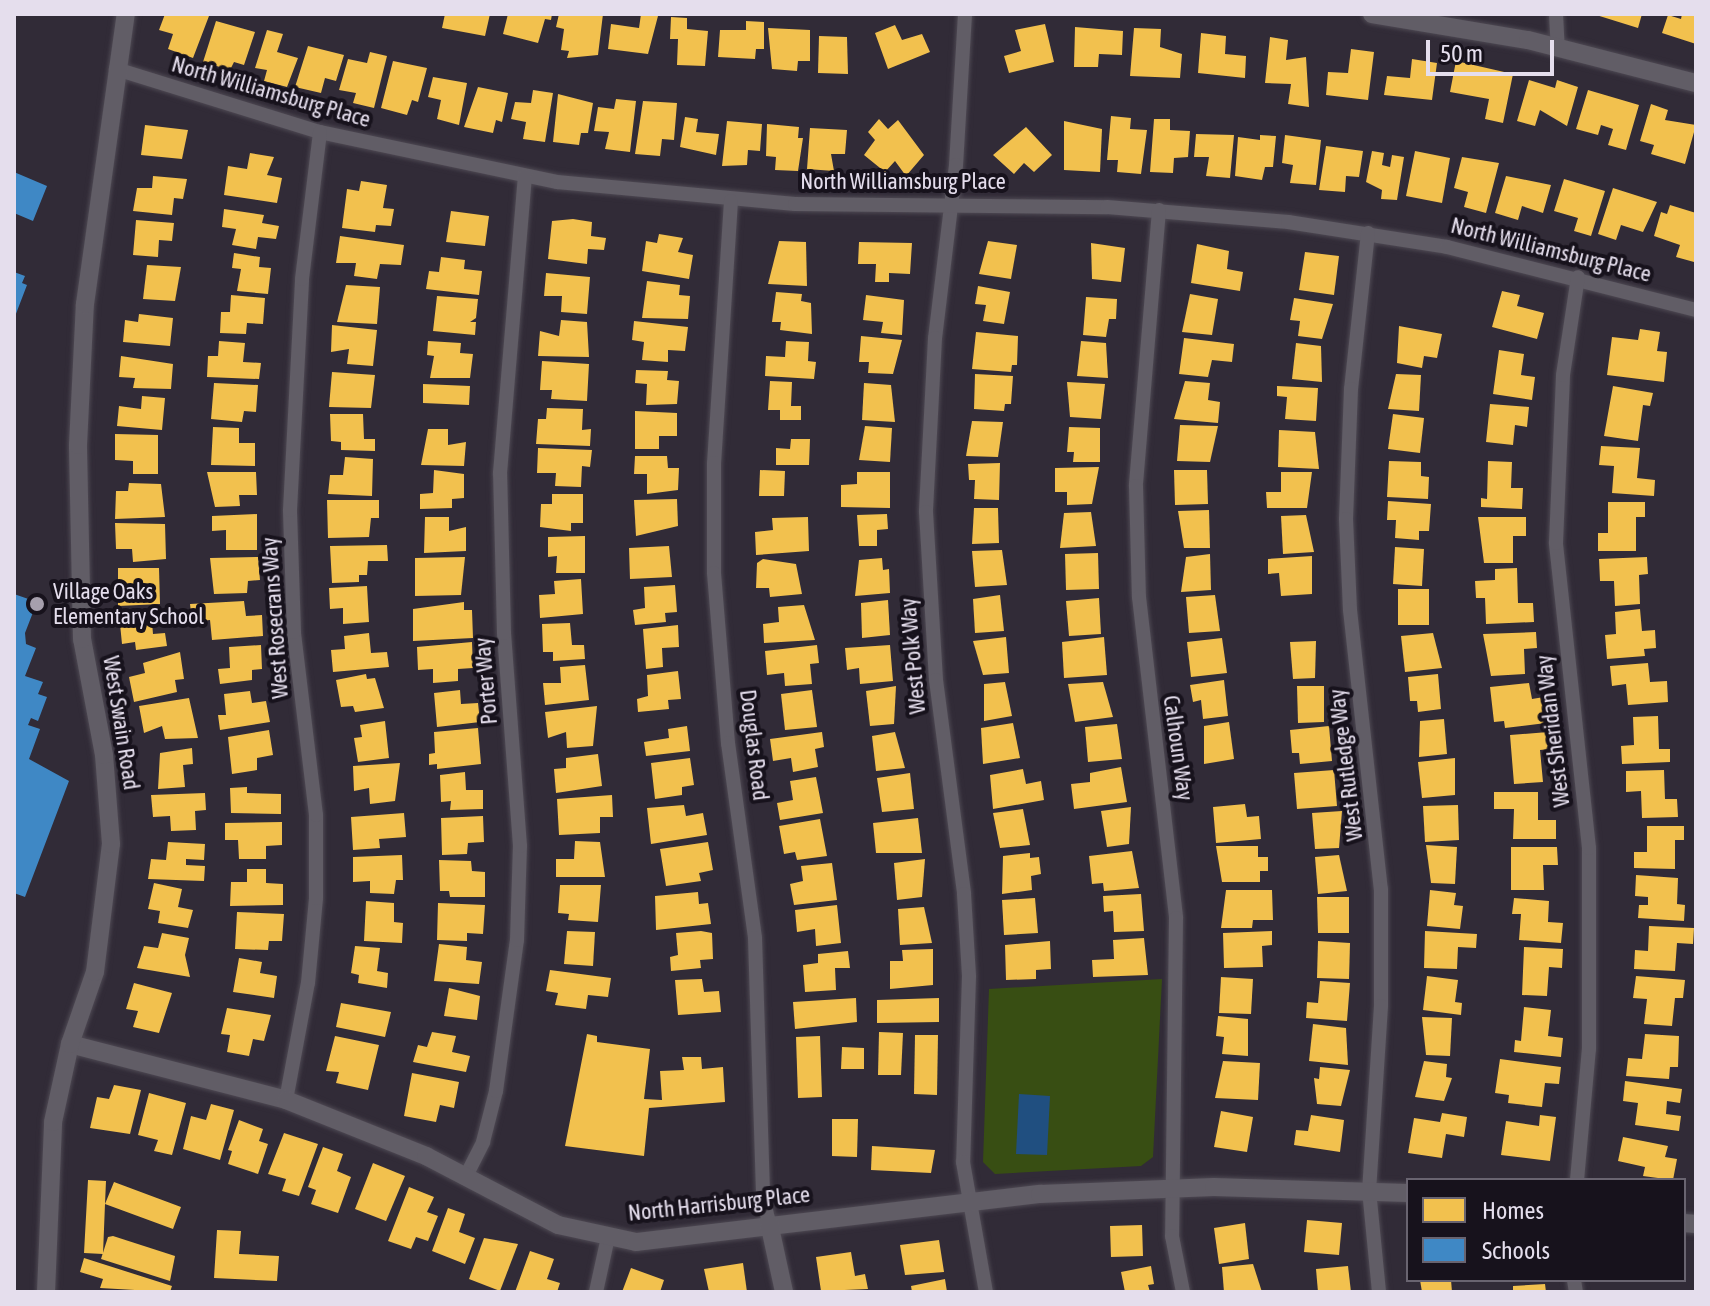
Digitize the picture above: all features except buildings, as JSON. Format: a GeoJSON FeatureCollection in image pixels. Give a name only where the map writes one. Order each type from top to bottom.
{"type":"FeatureCollection","features":[{"type":"Feature","properties":{"kind":"street","name":"West Swain Road"},"geometry":{"type":"LineString","coordinates":[[46,1292],[53,1122],[70,1044],[95,972],[111,844],[104,755],[82,639],[77,488],[85,304],[126,14]]}},
{"type":"Feature","properties":{"kind":"street","name":"West Polk Way"},"geometry":{"type":"LineString","coordinates":[[965,14],[951,205],[935,338],[926,512],[936,680],[964,894],[969,990],[963,1162],[986,1292]]}},
{"type":"Feature","properties":{"kind":"street"},"geometry":{"type":"LineString","coordinates":[[1372,14],[1558,47],[1696,83]]}},
{"type":"Feature","properties":{"kind":"street"},"geometry":{"type":"LineString","coordinates":[[1556,14],[1558,47]]}},
{"type":"Feature","properties":{"kind":"street","name":"North Williamsburg Place"},"geometry":{"type":"LineString","coordinates":[[116,69],[320,132],[525,176],[731,201],[1159,210],[1368,233],[1578,277],[1696,310]]}},
{"type":"Feature","properties":{"kind":"street","name":"West Rosecrans Way"},"geometry":{"type":"LineString","coordinates":[[286,1100],[308,983],[316,898],[316,815],[294,632],[290,510],[302,279],[320,132]]}},
{"type":"Feature","properties":{"kind":"street","name":"Porter Way"},"geometry":{"type":"LineString","coordinates":[[466,1176],[483,1142],[496,1091],[517,940],[520,846],[504,633],[500,473],[525,176]]}},
{"type":"Feature","properties":{"kind":"street","name":"Douglas Road"},"geometry":{"type":"LineString","coordinates":[[731,201],[714,447],[714,573],[728,743],[755,938],[763,1197],[784,1292]]}},
{"type":"Feature","properties":{"kind":"street","name":"Calhoun Way"},"geometry":{"type":"LineString","coordinates":[[1159,210],[1136,486],[1139,597],[1176,918],[1171,1188],[1172,1236],[1183,1292]]}},
{"type":"Feature","properties":{"kind":"street","name":"West Rutledge Way"},"geometry":{"type":"LineString","coordinates":[[1368,233],[1351,389],[1346,519],[1350,610],[1381,889],[1381,1006],[1369,1190],[1379,1292]]}},
{"type":"Feature","properties":{"kind":"street","name":"West Sheridan Way"},"geometry":{"type":"LineString","coordinates":[[1577,1178],[1589,1049],[1590,893],[1556,529],[1563,375],[1578,277]]}},
{"type":"Feature","properties":{"kind":"street","name":"North Harrisburg Place"},"geometry":{"type":"LineString","coordinates":[[70,1044],[286,1100],[466,1176],[558,1225],[636,1242],[968,1200],[1171,1188],[1406,1193]]}},
{"type":"Feature","properties":{"kind":"street"},"geometry":{"type":"LineString","coordinates":[[596,1292],[608,1237]]}},
{"type":"Feature","properties":{"kind":"green space"},"geometry":{"type":"Polygon","coordinates":[[[1162,979],[1153,1157],[1141,1166],[995,1174],[983,1162],[989,989],[1162,979]]]}},
{"type":"Feature","properties":{"kind":"water"},"geometry":{"type":"Polygon","coordinates":[[[1019,1094],[1050,1096],[1047,1155],[1016,1154],[1019,1094]]]}},
{"type":"Feature","properties":{"kind":"place","name":"Village Oaks Elementary School"},"geometry":{"type":"Point","coordinates":[37,604]}}]}
